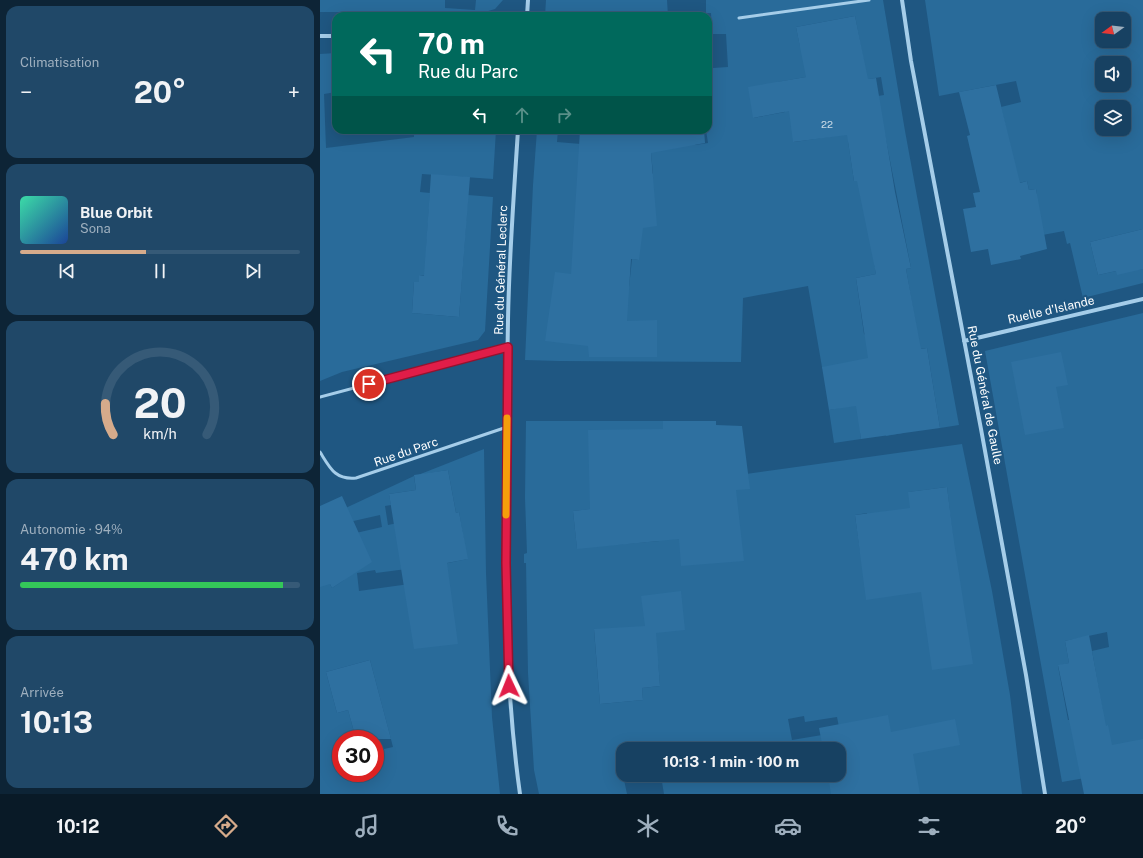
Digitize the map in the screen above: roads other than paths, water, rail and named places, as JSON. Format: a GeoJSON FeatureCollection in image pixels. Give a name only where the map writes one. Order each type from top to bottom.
{"type":"FeatureCollection","features":[{"type":"Feature","properties":{"kind":"street"},"geometry":{"type":"LineString","coordinates":[[527,12],[528,0]]}},
{"type":"Feature","properties":{"kind":"street","name":"Rue du Général de Gaulle"},"geometry":{"type":"LineString","coordinates":[[902,0],[911,61],[981,429],[1027,682],[1045,794]]}},
{"type":"Feature","properties":{"kind":"street"},"geometry":{"type":"LineString","coordinates":[[320,36],[332,36]]}},
{"type":"Feature","properties":{"kind":"street","name":"Rue du Général Leclerc"},"geometry":{"type":"LineString","coordinates":[[518,134],[511,254],[508,347],[506,563],[508,662],[514,746],[520,794]]}},
{"type":"Feature","properties":{"kind":"street","name":"Ruelle d'Islande"},"geometry":{"type":"LineString","coordinates":[[964,341],[1143,299]]}},
{"type":"Feature","properties":{"kind":"lane"},"geometry":{"type":"LineString","coordinates":[[739,18],[869,0]]}},
{"type":"Feature","properties":{"kind":"lane"},"geometry":{"type":"LineString","coordinates":[[320,397],[508,347]]}},
{"type":"Feature","properties":{"kind":"lane","name":"Rue du Parc"},"geometry":{"type":"LineString","coordinates":[[320,452],[329,467],[336,474],[342,478],[356,478],[507,427]]}}]}
